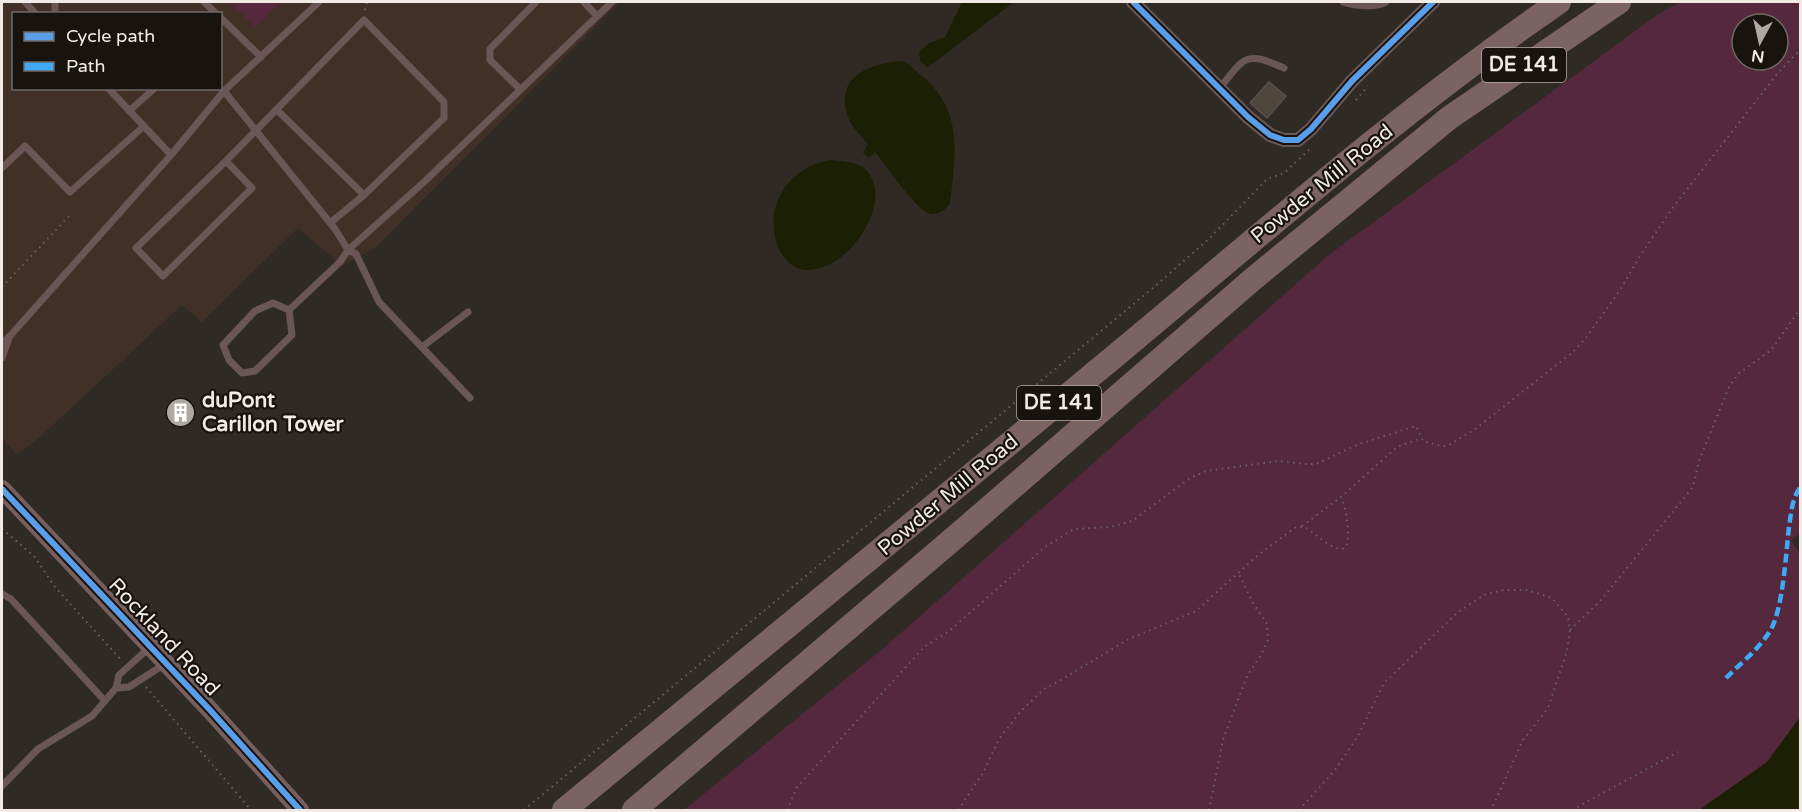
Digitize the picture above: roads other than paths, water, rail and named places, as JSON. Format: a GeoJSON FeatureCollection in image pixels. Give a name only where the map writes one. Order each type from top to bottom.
{"type":"FeatureCollection","features":[{"type":"Feature","properties":{"kind":"highway","name":"Powder Mill Road"},"geometry":{"type":"LineString","coordinates":[[564,810],[927,513],[1334,171],[1498,44],[1559,2]]}},
{"type":"Feature","properties":{"kind":"highway","name":"Powder Mill Road"},"geometry":{"type":"LineString","coordinates":[[634,810],[953,539],[1253,279],[1449,118],[1619,2]]}},
{"type":"Feature","properties":{"kind":"street"},"geometry":{"type":"LineString","coordinates":[[1134,2],[1248,117],[1270,135],[1284,140],[1298,140],[1311,129],[1352,81],[1433,2]]}},
{"type":"Feature","properties":{"kind":"street","name":"Rockland Road"},"geometry":{"type":"LineString","coordinates":[[2,489],[300,810]]}},
{"type":"Feature","properties":{"kind":"lane"},"geometry":{"type":"LineString","coordinates":[[2,343],[171,154],[224,91],[320,2]]}},
{"type":"Feature","properties":{"kind":"lane"},"geometry":{"type":"LineString","coordinates":[[520,89],[490,60],[489,49],[536,2]]}},
{"type":"Feature","properties":{"kind":"lane"},"geometry":{"type":"LineString","coordinates":[[584,2],[597,16]]}},
{"type":"Feature","properties":{"kind":"lane"},"geometry":{"type":"LineString","coordinates":[[289,310],[340,262],[348,250],[424,182],[612,2]]}},
{"type":"Feature","properties":{"kind":"lane"},"geometry":{"type":"LineString","coordinates":[[1343,2],[1381,4],[1386,2]]}},
{"type":"Feature","properties":{"kind":"lane"},"geometry":{"type":"LineString","coordinates":[[222,19],[261,57]]}},
{"type":"Feature","properties":{"kind":"lane"},"geometry":{"type":"LineString","coordinates":[[226,161],[252,188],[163,276],[136,248],[277,110],[364,20],[444,102],[444,118],[364,195],[330,224]]}},
{"type":"Feature","properties":{"kind":"lane"},"geometry":{"type":"LineString","coordinates":[[1220,88],[1237,66],[1248,59],[1262,58],[1284,68]]}},
{"type":"Feature","properties":{"kind":"lane"},"geometry":{"type":"LineString","coordinates":[[110,90],[171,154]]}},
{"type":"Feature","properties":{"kind":"lane"},"geometry":{"type":"LineString","coordinates":[[129,111],[152,90]]}},
{"type":"Feature","properties":{"kind":"lane"},"geometry":{"type":"LineString","coordinates":[[224,91],[348,250],[356,254],[379,302],[470,398]]}},
{"type":"Feature","properties":{"kind":"lane"},"geometry":{"type":"LineString","coordinates":[[277,110],[364,195]]}},
{"type":"Feature","properties":{"kind":"lane"},"geometry":{"type":"LineString","coordinates":[[2,168],[25,146],[70,192],[144,126]]}},
{"type":"Feature","properties":{"kind":"lane"},"geometry":{"type":"LineString","coordinates":[[273,303],[289,310],[292,335],[255,371],[242,373],[229,360],[223,345],[255,311],[273,303]]}},
{"type":"Feature","properties":{"kind":"lane"},"geometry":{"type":"LineString","coordinates":[[422,347],[468,312]]}},
{"type":"Feature","properties":{"kind":"lane"},"geometry":{"type":"LineString","coordinates":[[2,358],[10,336]]}},
{"type":"Feature","properties":{"kind":"lane"},"geometry":{"type":"LineString","coordinates":[[2,594],[11,599],[105,701]]}},
{"type":"Feature","properties":{"kind":"lane"},"geometry":{"type":"LineString","coordinates":[[2,786],[38,749],[92,716],[116,688],[119,675],[150,646]]}},
{"type":"Feature","properties":{"kind":"lane"},"geometry":{"type":"LineString","coordinates":[[116,688],[129,687],[166,664]]}},
{"type":"Feature","properties":{"kind":"place","name":"duPont Carillon Tower"},"geometry":{"type":"Point","coordinates":[181,412]}}]}
